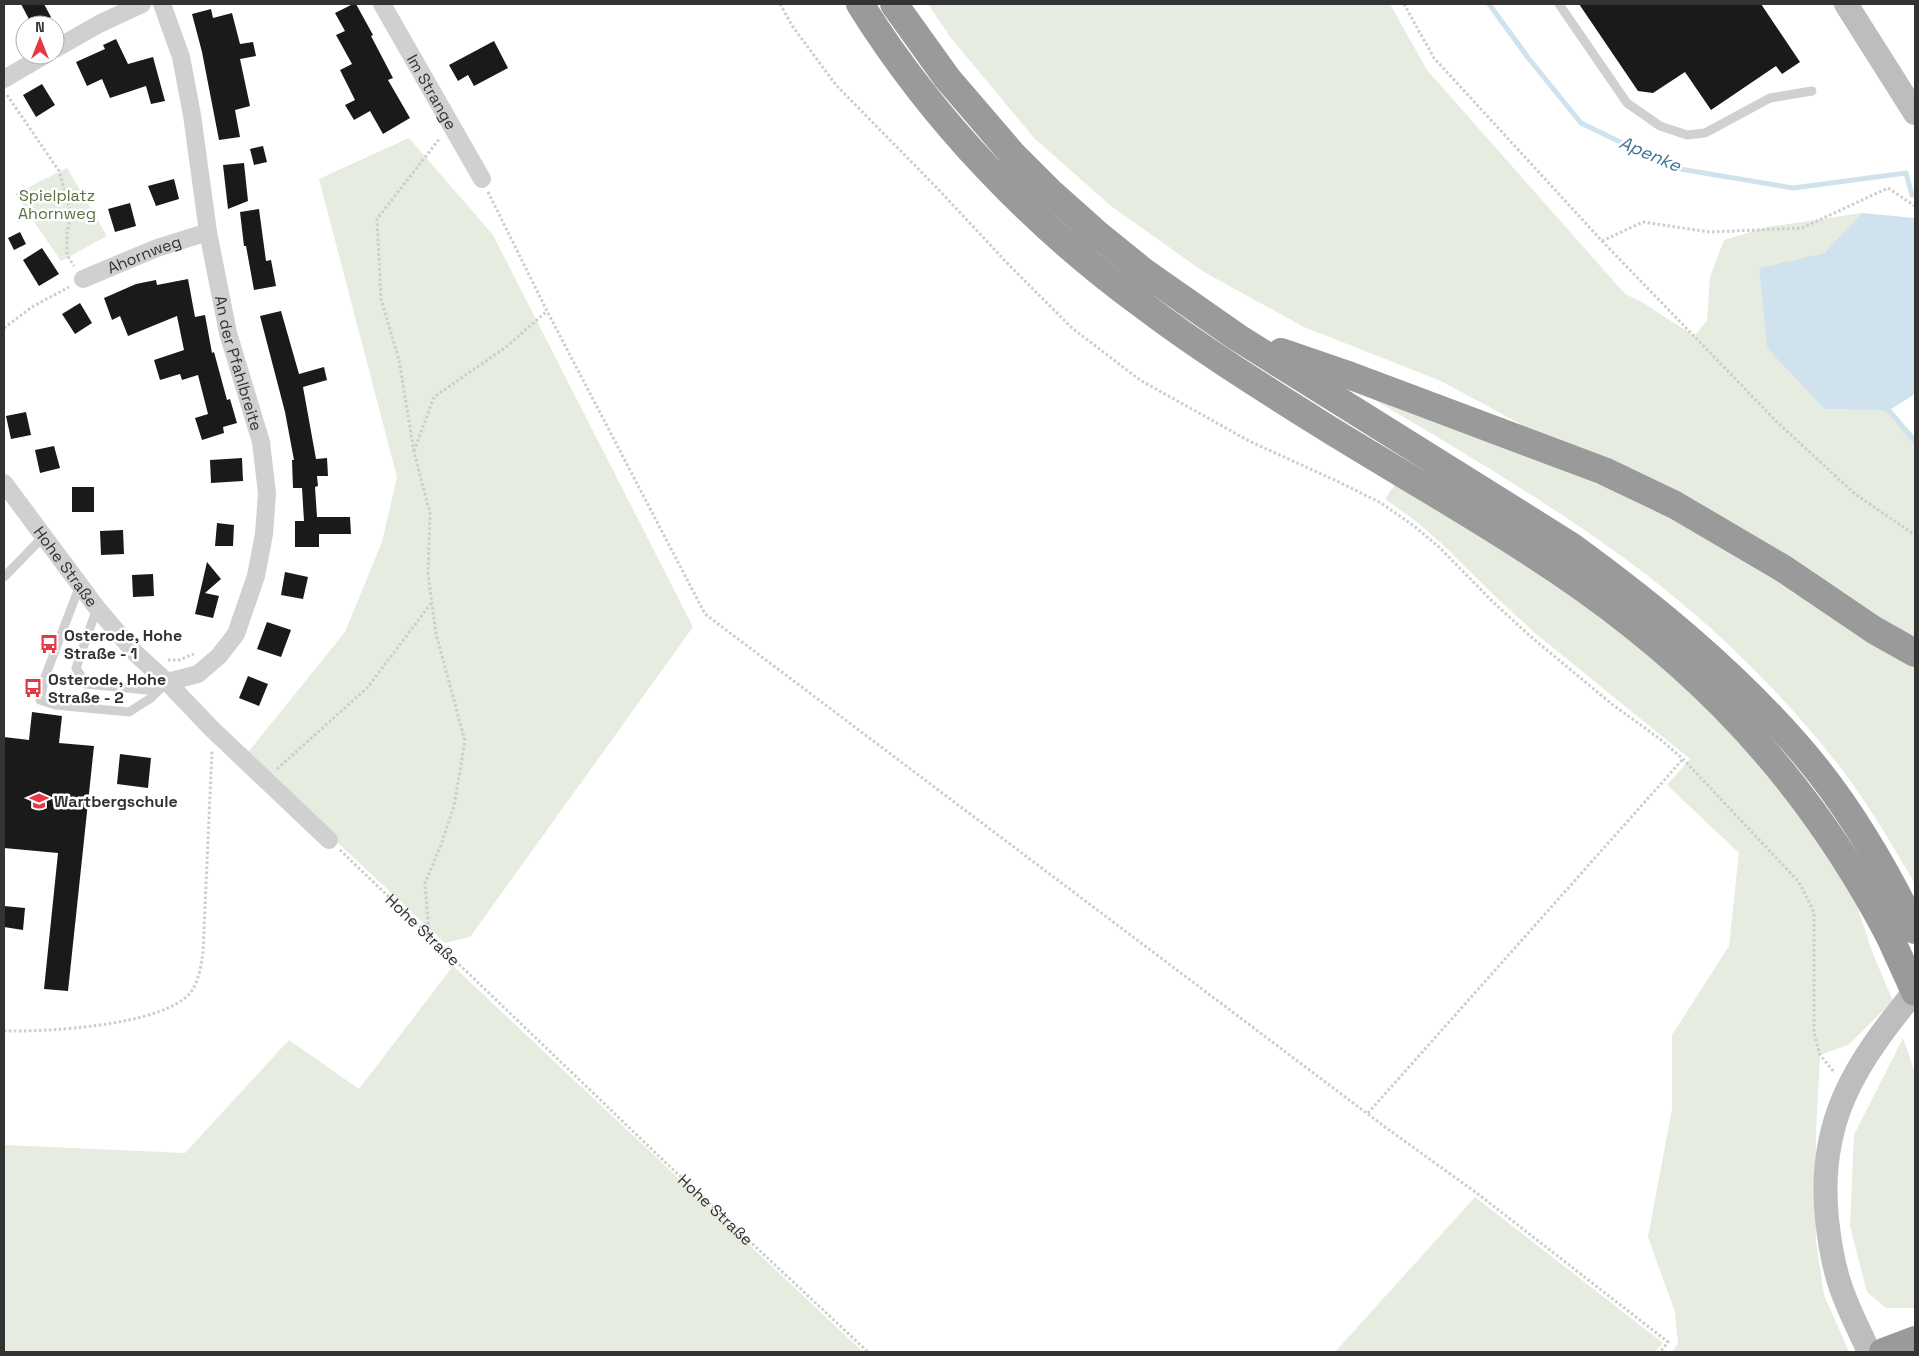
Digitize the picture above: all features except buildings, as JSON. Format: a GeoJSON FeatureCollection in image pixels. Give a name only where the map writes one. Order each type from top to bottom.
{"type":"FeatureCollection","features":[{"type":"Feature","properties":{"kind":"highway"},"geometry":{"type":"LineString","coordinates":[[860,4],[904,67],[964,142],[1036,217],[1111,280],[1144,306],[1314,420],[1526,549],[1589,592],[1675,662],[1723,706],[1765,750],[1800,793],[1849,864],[1889,935],[1915,992]]}},
{"type":"Feature","properties":{"kind":"highway"},"geometry":{"type":"LineString","coordinates":[[894,4],[953,85],[1013,155],[1050,192],[1144,272],[1237,337],[1571,546],[1673,624],[1716,662],[1796,744],[1828,784],[1878,857],[1911,921]]}},
{"type":"Feature","properties":{"kind":"highway"},"geometry":{"type":"LineString","coordinates":[[1237,337],[1360,379],[1604,471],[1675,505],[1784,569],[1874,630],[1915,653]]}},
{"type":"Feature","properties":{"kind":"highway"},"geometry":{"type":"LineString","coordinates":[[1883,1352],[1915,1340]]}},
{"type":"Feature","properties":{"kind":"street"},"geometry":{"type":"LineString","coordinates":[[65,44],[99,24],[142,4]]}},
{"type":"Feature","properties":{"kind":"street","name":"An der Pfahlbreite"},"geometry":{"type":"LineString","coordinates":[[158,690],[198,674],[218,656],[236,634],[256,576],[264,534],[267,493],[261,442],[228,333],[208,232],[192,115],[181,56],[162,4]]}},
{"type":"Feature","properties":{"kind":"street","name":"Im Strange"},"geometry":{"type":"LineString","coordinates":[[382,4],[482,179]]}},
{"type":"Feature","properties":{"kind":"street"},"geometry":{"type":"LineString","coordinates":[[1846,4],[1915,113]]}},
{"type":"Feature","properties":{"kind":"street"},"geometry":{"type":"LineString","coordinates":[[4,79],[28,65]]}},
{"type":"Feature","properties":{"kind":"street","name":"Ahornweg"},"geometry":{"type":"LineString","coordinates":[[82,279],[157,248],[208,232]]}},
{"type":"Feature","properties":{"kind":"street","name":"Hohe Straße"},"geometry":{"type":"LineString","coordinates":[[4,483],[97,608],[134,653],[158,690],[213,730],[329,840]]}},
{"type":"Feature","properties":{"kind":"street"},"geometry":{"type":"LineString","coordinates":[[1869,1352],[1837,1276],[1829,1236],[1825,1188],[1829,1141],[1836,1115],[1865,1056],[1889,1022],[1915,992]]}},
{"type":"Feature","properties":{"kind":"lane"},"geometry":{"type":"LineString","coordinates":[[1559,4],[1627,103],[1660,126],[1687,134],[1705,132],[1770,98],[1812,91]]}},
{"type":"Feature","properties":{"kind":"lane"},"geometry":{"type":"LineString","coordinates":[[4,577],[43,537]]}},
{"type":"Feature","properties":{"kind":"lane"},"geometry":{"type":"LineString","coordinates":[[80,585],[45,677],[40,700],[55,705],[129,712],[158,690]]}},
{"type":"Feature","properties":{"kind":"lane"},"geometry":{"type":"LineString","coordinates":[[97,608],[76,668],[86,684],[158,690]]}},
{"type":"Feature","properties":{"kind":"path"},"geometry":{"type":"LineString","coordinates":[[780,4],[793,27],[836,85],[1072,328],[1140,380],[1249,441],[1339,482],[1381,504],[1414,526],[1439,547],[1493,602],[1530,636],[1613,705],[1660,739],[1683,759],[1799,882],[1814,912],[1814,1033],[1820,1055],[1848,1088]]}},
{"type":"Feature","properties":{"kind":"path"},"geometry":{"type":"LineString","coordinates":[[1404,4],[1434,58],[1602,241],[1778,423],[1855,494],[1915,535]]}},
{"type":"Feature","properties":{"kind":"path"},"geometry":{"type":"LineString","coordinates":[[4,90],[59,171],[71,214],[67,234],[67,255],[82,279],[32,307],[4,328]]}},
{"type":"Feature","properties":{"kind":"path"},"geometry":{"type":"LineString","coordinates":[[429,934],[425,883],[441,845],[454,806],[465,741],[436,634],[428,575],[430,513],[414,452],[399,360],[381,299],[377,219],[450,124]]}},
{"type":"Feature","properties":{"kind":"path"},"geometry":{"type":"LineString","coordinates":[[482,179],[547,311],[705,614],[1368,1112],[1385,1127],[1478,1194],[1668,1342],[1660,1352]]}},
{"type":"Feature","properties":{"kind":"path"},"geometry":{"type":"LineString","coordinates":[[1602,241],[1644,222],[1710,232],[1802,228],[1888,188],[1915,206]]}},
{"type":"Feature","properties":{"kind":"path"},"geometry":{"type":"LineString","coordinates":[[414,452],[434,397],[506,347],[547,311]]}},
{"type":"Feature","properties":{"kind":"path"},"geometry":{"type":"LineString","coordinates":[[265,780],[368,687],[432,602]]}},
{"type":"Feature","properties":{"kind":"path"},"geometry":{"type":"LineString","coordinates":[[164,660],[178,660],[202,651]]}},
{"type":"Feature","properties":{"kind":"path"},"geometry":{"type":"LineString","coordinates":[[4,1031],[54,1031],[116,1022],[173,1006],[191,992],[200,972],[203,952],[213,730]]}},
{"type":"Feature","properties":{"kind":"path"},"geometry":{"type":"LineString","coordinates":[[1368,1112],[1683,759]]}},
{"type":"Feature","properties":{"kind":"path","name":"Hohe Straße"},"geometry":{"type":"LineString","coordinates":[[329,840],[665,1162],[868,1352]]}},
{"type":"Feature","properties":{"kind":"green space"},"geometry":{"type":"Polygon","coordinates":[[[928,4],[1390,4],[1427,70],[1625,294],[1642,302],[1694,336],[1707,321],[1710,277],[1724,240],[1767,227],[1862,213],[1824,253],[1759,268],[1767,348],[1824,409],[1888,411],[1915,441],[1915,642],[1441,381],[1304,327],[1204,272],[1111,206],[1034,138],[951,38],[928,4]]]}},
{"type":"Feature","properties":{"kind":"green space"},"geometry":{"type":"Polygon","coordinates":[[[409,138],[493,235],[693,627],[470,937],[445,943],[245,756],[345,632],[382,542],[397,477],[319,179],[409,138]]]}},
{"type":"Feature","properties":{"kind":"green space","name":"Spielplatz Ahornweg"},"geometry":{"type":"Polygon","coordinates":[[[67,168],[107,236],[61,261],[15,194],[67,168]]]}},
{"type":"Feature","properties":{"kind":"green space"},"geometry":{"type":"Polygon","coordinates":[[[1353,387],[1603,478],[1915,661],[1915,884],[1863,798],[1818,740],[1762,677],[1690,610],[1599,540],[1551,508],[1502,476],[1353,387]]]}},
{"type":"Feature","properties":{"kind":"green space"},"geometry":{"type":"Polygon","coordinates":[[[1396,483],[1520,559],[1621,632],[1717,715],[1758,759],[1840,871],[1857,906],[1873,954],[1893,1001],[1848,1045],[1820,1055],[1816,1132],[1816,1241],[1824,1295],[1849,1352],[1672,1352],[1678,1344],[1675,1312],[1648,1237],[1672,1109],[1672,1035],[1729,946],[1739,853],[1667,785],[1690,759],[1535,633],[1442,544],[1417,522],[1385,499],[1396,483]]]}},
{"type":"Feature","properties":{"kind":"green space"},"geometry":{"type":"Polygon","coordinates":[[[453,966],[863,1352],[4,1352],[4,1145],[185,1153],[289,1040],[359,1089],[453,966]]]}},
{"type":"Feature","properties":{"kind":"green space"},"geometry":{"type":"Polygon","coordinates":[[[1903,1038],[1915,1073],[1915,1308],[1886,1308],[1867,1292],[1850,1226],[1854,1135],[1903,1038]]]}},
{"type":"Feature","properties":{"kind":"green space"},"geometry":{"type":"Polygon","coordinates":[[[1475,1197],[1663,1343],[1655,1352],[1335,1352],[1475,1197]]]}},
{"type":"Feature","properties":{"kind":"water"},"geometry":{"type":"Polygon","coordinates":[[[1862,213],[1915,218],[1915,394],[1888,411],[1824,409],[1767,348],[1759,268],[1824,253],[1862,213]]]}},
{"type":"Feature","properties":{"kind":"waterway","name":"Apenke"},"geometry":{"type":"LineString","coordinates":[[1489,4],[1529,59],[1581,123],[1674,168],[1793,188],[1906,173],[1912,195]]}},
{"type":"Feature","properties":{"kind":"waterway","name":"Apenke"},"geometry":{"type":"LineString","coordinates":[[1885,406],[1915,441]]}},
{"type":"Feature","properties":{"kind":"place","name":"Osterode, Hohe Straße - 1"},"geometry":{"type":"Point","coordinates":[49,644]}},
{"type":"Feature","properties":{"kind":"place","name":"Osterode, Hohe Straße - 2"},"geometry":{"type":"Point","coordinates":[33,688]}},
{"type":"Feature","properties":{"kind":"place","name":"Wartbergschule"},"geometry":{"type":"Point","coordinates":[39,801]}}]}
